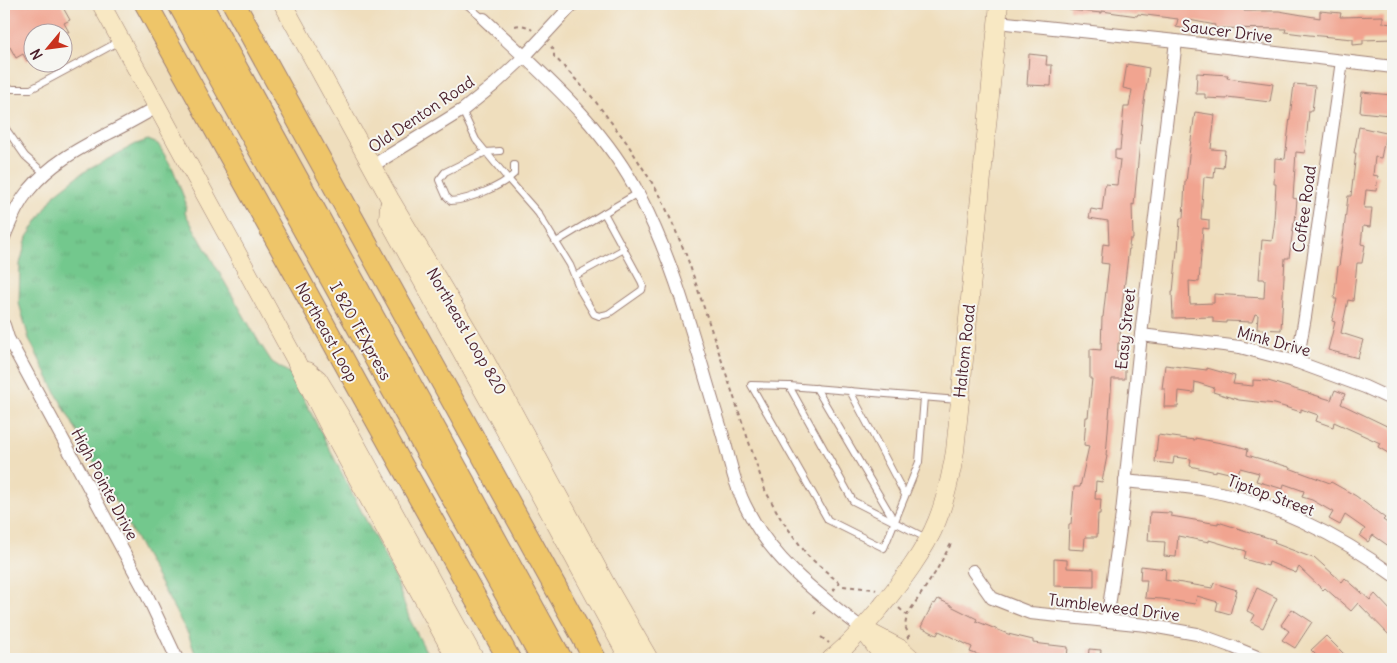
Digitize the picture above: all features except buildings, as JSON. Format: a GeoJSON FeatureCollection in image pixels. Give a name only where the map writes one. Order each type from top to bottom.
{"type":"FeatureCollection","features":[{"type":"Feature","properties":{"kind":"highway","name":"Northeast Loop"},"geometry":{"type":"LineString","coordinates":[[146,4],[509,659]]}},
{"type":"Feature","properties":{"kind":"highway","name":"I 820 TEXpress"},"geometry":{"type":"LineString","coordinates":[[179,4],[542,659]]}},
{"type":"Feature","properties":{"kind":"highway","name":"I 820 TEXpress"},"geometry":{"type":"LineString","coordinates":[[200,4],[561,659]]}},
{"type":"Feature","properties":{"kind":"highway"},"geometry":{"type":"LineString","coordinates":[[234,4],[595,659]]}},
{"type":"Feature","properties":{"kind":"main road"},"geometry":{"type":"LineString","coordinates":[[101,4],[456,659]]}},
{"type":"Feature","properties":{"kind":"main road","name":"Northeast Loop 820"},"geometry":{"type":"LineString","coordinates":[[283,4],[390,199],[478,346],[607,586],[649,659]]}},
{"type":"Feature","properties":{"kind":"main road","name":"Haltom Road"},"geometry":{"type":"LineString","coordinates":[[831,659],[858,636],[900,585],[937,522],[950,480],[955,451],[999,4]]}},
{"type":"Feature","properties":{"kind":"main road"},"geometry":{"type":"LineString","coordinates":[[390,199],[388,219],[494,410],[628,659]]}},
{"type":"Feature","properties":{"kind":"main road"},"geometry":{"type":"LineString","coordinates":[[294,359],[318,379],[341,417],[475,659]]}},
{"type":"Feature","properties":{"kind":"main road"},"geometry":{"type":"LineString","coordinates":[[863,630],[885,659]]}},
{"type":"Feature","properties":{"kind":"main road"},"geometry":{"type":"LineString","coordinates":[[863,630],[901,649],[912,659]]}},
{"type":"Feature","properties":{"kind":"street","name":"Old Denton Road"},"geometry":{"type":"LineString","coordinates":[[372,166],[462,110],[495,84],[573,4]]}},
{"type":"Feature","properties":{"kind":"street"},"geometry":{"type":"LineString","coordinates":[[484,18],[554,84],[588,120],[615,154],[638,193],[665,250],[686,310],[736,482],[747,511],[764,538],[799,578],[863,630]]}},
{"type":"Feature","properties":{"kind":"street","name":"Saucer Drive"},"geometry":{"type":"LineString","coordinates":[[997,22],[1393,66]]}},
{"type":"Feature","properties":{"kind":"street","name":"Easy Street"},"geometry":{"type":"LineString","coordinates":[[1108,621],[1126,481],[1141,335],[1176,41]]}},
{"type":"Feature","properties":{"kind":"street","name":"Coffee Road"},"geometry":{"type":"LineString","coordinates":[[1297,362],[1342,61]]}},
{"type":"Feature","properties":{"kind":"street"},"geometry":{"type":"LineString","coordinates":[[4,237],[15,211],[28,190],[44,173],[76,150],[157,107]]}},
{"type":"Feature","properties":{"kind":"street","name":"High Pointe Drive"},"geometry":{"type":"LineString","coordinates":[[4,325],[8,338],[146,593],[177,659]]}},
{"type":"Feature","properties":{"kind":"street","name":"Mink Drive"},"geometry":{"type":"LineString","coordinates":[[1141,335],[1240,347],[1297,362],[1366,387],[1393,400]]}},
{"type":"Feature","properties":{"kind":"street","name":"Tiptop Street"},"geometry":{"type":"LineString","coordinates":[[1126,481],[1204,490],[1234,496],[1280,512],[1299,519],[1350,547],[1393,575]]}},
{"type":"Feature","properties":{"kind":"street","name":"Tumbleweed Drive"},"geometry":{"type":"LineString","coordinates":[[973,571],[992,598],[1030,613],[1146,625],[1197,634],[1262,659]]}},
{"type":"Feature","properties":{"kind":"lane"},"geometry":{"type":"LineString","coordinates":[[466,4],[484,18]]}},
{"type":"Feature","properties":{"kind":"lane"},"geometry":{"type":"LineString","coordinates":[[4,87],[31,89],[121,41]]}},
{"type":"Feature","properties":{"kind":"lane"},"geometry":{"type":"LineString","coordinates":[[462,110],[476,140],[538,213],[570,265],[581,292],[594,314],[598,316],[608,314],[642,290],[643,286],[604,213]]}},
{"type":"Feature","properties":{"kind":"lane"},"geometry":{"type":"LineString","coordinates":[[5,130],[26,156],[44,173]]}},
{"type":"Feature","properties":{"kind":"lane"},"geometry":{"type":"LineString","coordinates":[[500,151],[486,152],[445,172],[439,180],[446,196],[451,201],[472,197],[509,180],[514,174],[514,166]]}},
{"type":"Feature","properties":{"kind":"lane"},"geometry":{"type":"LineString","coordinates":[[556,242],[638,193]]}},
{"type":"Feature","properties":{"kind":"lane"},"geometry":{"type":"LineString","coordinates":[[575,276],[624,249]]}},
{"type":"Feature","properties":{"kind":"lane"},"geometry":{"type":"LineString","coordinates":[[924,397],[919,462],[884,548],[828,520],[752,385],[789,386],[816,388],[850,391],[924,397],[960,400]]}},
{"type":"Feature","properties":{"kind":"lane"},"geometry":{"type":"LineString","coordinates":[[789,386],[853,501],[928,539]]}},
{"type":"Feature","properties":{"kind":"lane"},"geometry":{"type":"LineString","coordinates":[[816,388],[895,523]]}},
{"type":"Feature","properties":{"kind":"lane"},"geometry":{"type":"LineString","coordinates":[[850,391],[905,495]]}},
{"type":"Feature","properties":{"kind":"path"},"geometry":{"type":"LineString","coordinates":[[515,26],[520,25],[529,28]]}},
{"type":"Feature","properties":{"kind":"path"},"geometry":{"type":"LineString","coordinates":[[554,50],[554,56],[592,97],[627,143],[661,197],[687,257],[765,490],[781,519],[808,556],[843,586],[874,589]]}},
{"type":"Feature","properties":{"kind":"path"},"geometry":{"type":"LineString","coordinates":[[909,636],[905,626],[907,615],[935,573],[951,544]]}},
{"type":"Feature","properties":{"kind":"green space"},"geometry":{"type":"Polygon","coordinates":[[[148,140],[158,144],[173,169],[186,203],[185,213],[259,342],[272,362],[291,374],[394,575],[410,620],[430,659],[197,659],[189,636],[57,395],[29,339],[19,303],[20,264],[27,237],[55,194],[82,173],[136,144],[148,140]]]}}]}
